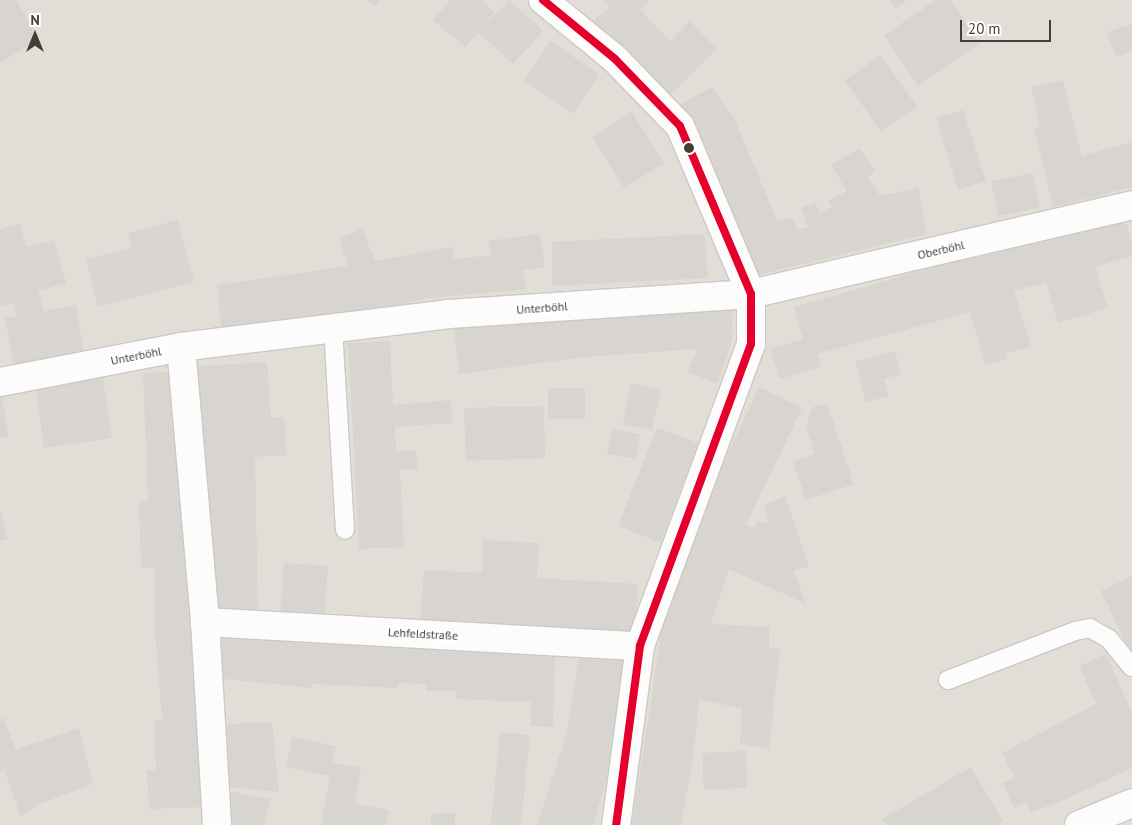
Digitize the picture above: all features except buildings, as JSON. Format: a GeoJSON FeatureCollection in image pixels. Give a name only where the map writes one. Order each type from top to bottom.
{"type":"FeatureCollection","features":[{"type":"Feature","properties":{"kind":"street"},"geometry":{"type":"LineString","coordinates":[[543,0],[615,59],[680,126],[751,294],[751,344],[640,646],[616,825]]}},
{"type":"Feature","properties":{"kind":"street","name":"Oberböhl"},"geometry":{"type":"LineString","coordinates":[[751,294],[1132,206]]}},
{"type":"Feature","properties":{"kind":"street","name":"Unterböhl"},"geometry":{"type":"LineString","coordinates":[[0,382],[181,347],[448,314],[751,294]]}},
{"type":"Feature","properties":{"kind":"street"},"geometry":{"type":"LineString","coordinates":[[181,347],[205,622],[217,825]]}},
{"type":"Feature","properties":{"kind":"street","name":"Lehfeldstraße"},"geometry":{"type":"LineString","coordinates":[[205,622],[640,646]]}},
{"type":"Feature","properties":{"kind":"street"},"geometry":{"type":"LineString","coordinates":[[1079,825],[1132,803]]}},
{"type":"Feature","properties":{"kind":"lane"},"geometry":{"type":"LineString","coordinates":[[333,328],[345,530]]}},
{"type":"Feature","properties":{"kind":"lane"},"geometry":{"type":"LineString","coordinates":[[948,680],[1075,631],[1090,628],[1098,630],[1109,639],[1132,667]]}},
{"type":"Feature","properties":{"kind":"shaded area"},"geometry":{"type":"Polygon","coordinates":[[[0,0],[1132,0],[1132,825],[0,825],[0,0]]]}},
{"type":"Feature","properties":{"kind":"transit line"},"geometry":{"type":"LineString","coordinates":[[543,0],[615,59],[680,126],[751,294],[751,344],[640,646],[616,825]]}}]}
